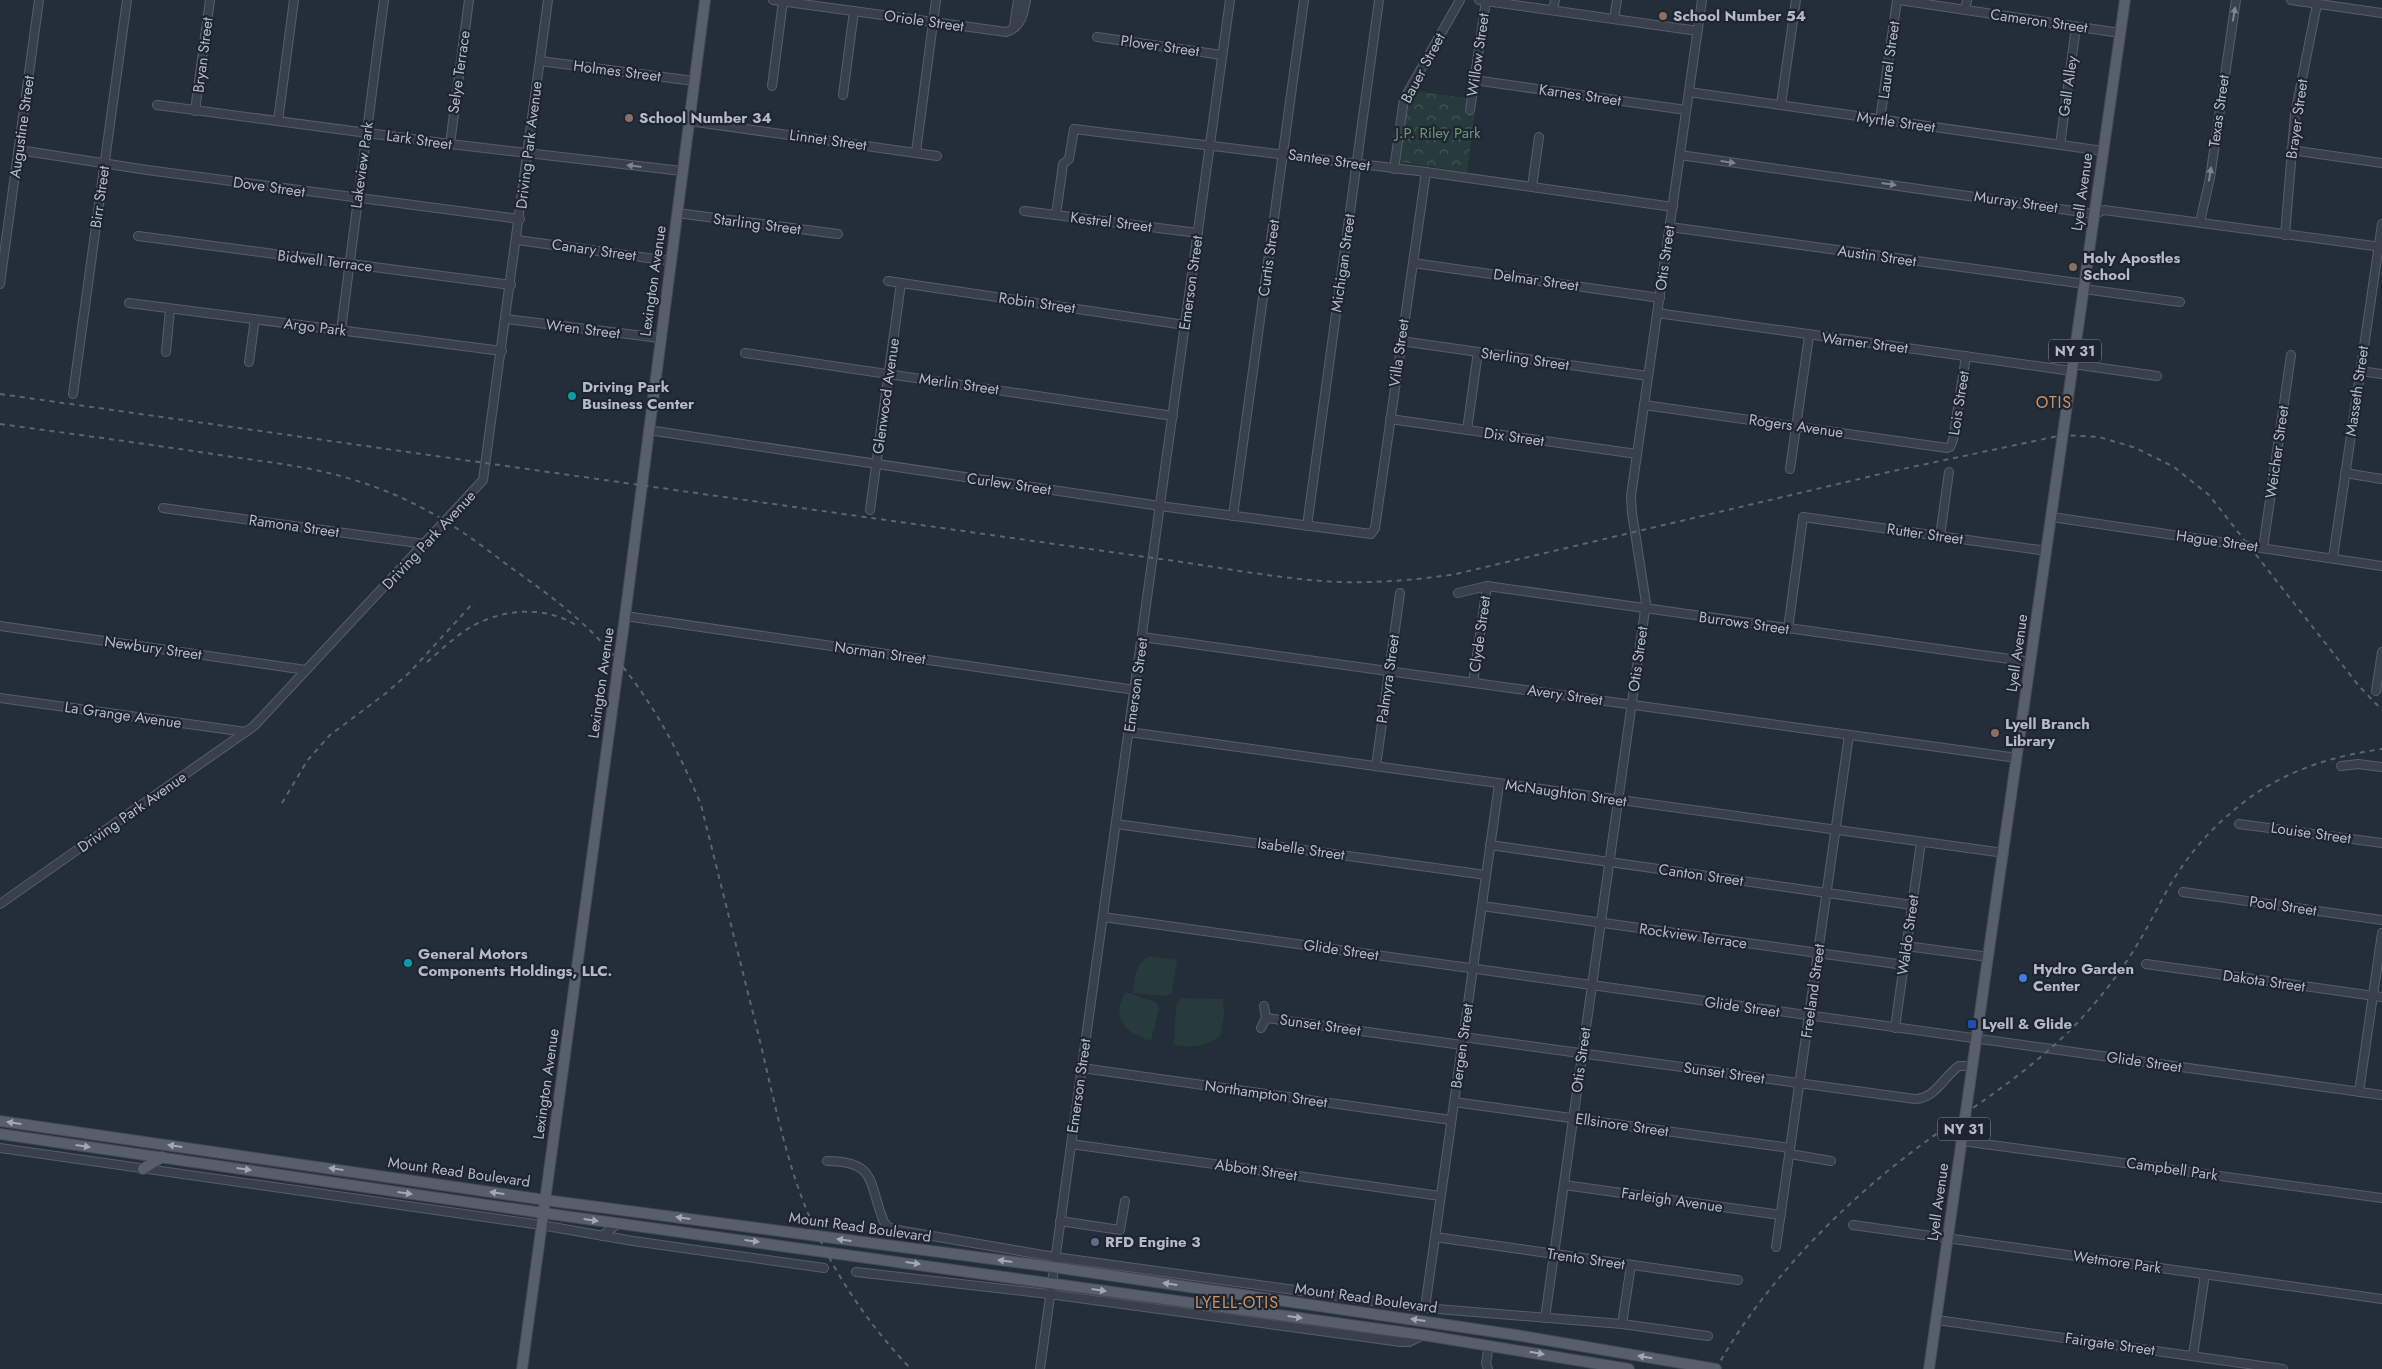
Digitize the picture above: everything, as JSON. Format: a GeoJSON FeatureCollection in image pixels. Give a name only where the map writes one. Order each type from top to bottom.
{"type":"FeatureCollection","features":[{"type":"Feature","properties":{"kind":"main road","name":"Lexington Avenue"},"geometry":{"type":"LineString","coordinates":[[522,1369],[625,616],[705,0]]}},
{"type":"Feature","properties":{"kind":"main road","name":"Lyell Avenue"},"geometry":{"type":"LineString","coordinates":[[1930,1369],[2125,0]]}},
{"type":"Feature","properties":{"kind":"main road","name":"Mount Read Boulevard"},"geometry":{"type":"LineString","coordinates":[[0,1121],[545,1200],[1054,1262],[1516,1335],[1713,1369]]}},
{"type":"Feature","properties":{"kind":"main road","name":"Mount Read Boulevard"},"geometry":{"type":"LineString","coordinates":[[0,1134],[617,1224],[1423,1335],[1629,1369]]}},
{"type":"Feature","properties":{"kind":"main road"},"geometry":{"type":"LineString","coordinates":[[143,1169],[162,1157]]}},
{"type":"Feature","properties":{"kind":"main road"},"geometry":{"type":"LineString","coordinates":[[1466,1328],[1489,1345],[1496,1339],[1516,1335]]}},
{"type":"Feature","properties":{"kind":"street","name":"Augustine Street"},"geometry":{"type":"LineString","coordinates":[[0,284],[39,0]]}},
{"type":"Feature","properties":{"kind":"street","name":"Birr Street"},"geometry":{"type":"LineString","coordinates":[[73,394],[127,0]]}},
{"type":"Feature","properties":{"kind":"street","name":"Bryan Street"},"geometry":{"type":"LineString","coordinates":[[195,111],[210,0]]}},
{"type":"Feature","properties":{"kind":"street"},"geometry":{"type":"LineString","coordinates":[[278,121],[294,0]]}},
{"type":"Feature","properties":{"kind":"street","name":"Lakeview Park"},"geometry":{"type":"LineString","coordinates":[[341,330],[384,0]]}},
{"type":"Feature","properties":{"kind":"street","name":"Selye Terrace"},"geometry":{"type":"LineString","coordinates":[[450,144],[469,0]]}},
{"type":"Feature","properties":{"kind":"street","name":"Driving Park Avenue"},"geometry":{"type":"LineString","coordinates":[[0,904],[246,732],[264,717],[484,478],[548,0]]}},
{"type":"Feature","properties":{"kind":"street","name":"Oriole Street"},"geometry":{"type":"LineString","coordinates":[[773,0],[1004,32],[1009,31],[1014,26]]}},
{"type":"Feature","properties":{"kind":"street"},"geometry":{"type":"LineString","coordinates":[[916,152],[936,0]]}},
{"type":"Feature","properties":{"kind":"street"},"geometry":{"type":"LineString","coordinates":[[1014,26],[1018,0]]}},
{"type":"Feature","properties":{"kind":"street"},"geometry":{"type":"LineString","coordinates":[[1014,26],[1023,17],[1026,0]]}},
{"type":"Feature","properties":{"kind":"street","name":"Emerson Street"},"geometry":{"type":"LineString","coordinates":[[1040,1369],[1230,0]]}},
{"type":"Feature","properties":{"kind":"street","name":"Curtis Street"},"geometry":{"type":"LineString","coordinates":[[1233,516],[1304,0]]}},
{"type":"Feature","properties":{"kind":"street","name":"Michigan Street"},"geometry":{"type":"LineString","coordinates":[[1307,526],[1379,0]]}},
{"type":"Feature","properties":{"kind":"street","name":"Bauer Street"},"geometry":{"type":"LineString","coordinates":[[1394,168],[1404,99],[1460,0]]}},
{"type":"Feature","properties":{"kind":"street"},"geometry":{"type":"LineString","coordinates":[[1483,0],[1698,31]]}},
{"type":"Feature","properties":{"kind":"street","name":"Willow Street"},"geometry":{"type":"LineString","coordinates":[[1470,110],[1483,0]]}},
{"type":"Feature","properties":{"kind":"street"},"geometry":{"type":"LineString","coordinates":[[1553,10],[1555,0]]}},
{"type":"Feature","properties":{"kind":"street"},"geometry":{"type":"LineString","coordinates":[[1614,19],[1617,0]]}},
{"type":"Feature","properties":{"kind":"street","name":"Otis Street"},"geometry":{"type":"LineString","coordinates":[[1545,1318],[1645,609],[1646,598],[1631,505],[1702,0]]}},
{"type":"Feature","properties":{"kind":"street"},"geometry":{"type":"LineString","coordinates":[[1781,104],[1796,0]]}},
{"type":"Feature","properties":{"kind":"street","name":"Cameron Street"},"geometry":{"type":"LineString","coordinates":[[1898,0],[2120,33]]}},
{"type":"Feature","properties":{"kind":"street","name":"Laurel Street"},"geometry":{"type":"LineString","coordinates":[[1880,120],[1898,0]]}},
{"type":"Feature","properties":{"kind":"street"},"geometry":{"type":"LineString","coordinates":[[1965,10],[1967,0]]}},
{"type":"Feature","properties":{"kind":"street","name":"Texas Street"},"geometry":{"type":"LineString","coordinates":[[2200,222],[2210,178],[2236,0]]}},
{"type":"Feature","properties":{"kind":"street"},"geometry":{"type":"LineString","coordinates":[[2291,0],[2382,13]]}},
{"type":"Feature","properties":{"kind":"street"},"geometry":{"type":"LineString","coordinates":[[772,86],[783,1]]}},
{"type":"Feature","properties":{"kind":"street","name":"Brayer Street"},"geometry":{"type":"LineString","coordinates":[[2285,235],[2295,114],[2317,4]]}},
{"type":"Feature","properties":{"kind":"street"},"geometry":{"type":"LineString","coordinates":[[843,96],[854,11]]}},
{"type":"Feature","properties":{"kind":"street","name":"Gall Alley"},"geometry":{"type":"LineString","coordinates":[[2060,145],[2076,27]]}},
{"type":"Feature","properties":{"kind":"street","name":"Plover Street"},"geometry":{"type":"LineString","coordinates":[[1097,37],[1222,55]]}},
{"type":"Feature","properties":{"kind":"street","name":"Holmes Street"},"geometry":{"type":"LineString","coordinates":[[540,61],[694,80]]}},
{"type":"Feature","properties":{"kind":"street","name":"Karnes Street"},"geometry":{"type":"LineString","coordinates":[[1474,80],[1686,110]]}},
{"type":"Feature","properties":{"kind":"street","name":"Myrtle Street"},"geometry":{"type":"LineString","coordinates":[[1689,92],[2104,151]]}},
{"type":"Feature","properties":{"kind":"street","name":"Lark Street"},"geometry":{"type":"LineString","coordinates":[[156,106],[450,144],[682,171]]}},
{"type":"Feature","properties":{"kind":"street","name":"Linnet Street"},"geometry":{"type":"LineString","coordinates":[[689,121],[937,156]]}},
{"type":"Feature","properties":{"kind":"street","name":"Santee Street"},"geometry":{"type":"LineString","coordinates":[[1056,215],[1063,164],[1070,159],[1074,129],[1210,144],[1426,172],[1673,207]]}},
{"type":"Feature","properties":{"kind":"street"},"geometry":{"type":"LineString","coordinates":[[1532,187],[1539,138]]}},
{"type":"Feature","properties":{"kind":"street","name":"Dove Street"},"geometry":{"type":"LineString","coordinates":[[19,150],[358,199],[520,219]]}},
{"type":"Feature","properties":{"kind":"street"},"geometry":{"type":"LineString","coordinates":[[2291,150],[2382,163]]}},
{"type":"Feature","properties":{"kind":"street","name":"Murray Street"},"geometry":{"type":"LineString","coordinates":[[1680,155],[2095,214],[2104,210],[2380,247]]}},
{"type":"Feature","properties":{"kind":"street","name":"Villa Street"},"geometry":{"type":"LineString","coordinates":[[1371,534],[1375,528],[1426,172]]}},
{"type":"Feature","properties":{"kind":"street","name":"Kestrel Street"},"geometry":{"type":"LineString","coordinates":[[1024,211],[1198,234]]}},
{"type":"Feature","properties":{"kind":"street","name":"Starling Street"},"geometry":{"type":"LineString","coordinates":[[677,213],[838,234]]}},
{"type":"Feature","properties":{"kind":"street","name":"Masseth Street"},"geometry":{"type":"LineString","coordinates":[[2333,558],[2382,224]]}},
{"type":"Feature","properties":{"kind":"street","name":"Austin Street"},"geometry":{"type":"LineString","coordinates":[[1670,227],[2180,302]]}},
{"type":"Feature","properties":{"kind":"street","name":"Bidwell Terrace"},"geometry":{"type":"LineString","coordinates":[[138,236],[511,285]]}},
{"type":"Feature","properties":{"kind":"street","name":"Canary Street"},"geometry":{"type":"LineString","coordinates":[[517,240],[670,261]]}},
{"type":"Feature","properties":{"kind":"street","name":"Delmar Street"},"geometry":{"type":"LineString","coordinates":[[1413,263],[1660,298]]}},
{"type":"Feature","properties":{"kind":"street","name":"Robin Street"},"geometry":{"type":"LineString","coordinates":[[888,281],[1185,325]]}},
{"type":"Feature","properties":{"kind":"street","name":"Glenwood Avenue"},"geometry":{"type":"LineString","coordinates":[[870,510],[901,283]]}},
{"type":"Feature","properties":{"kind":"street"},"geometry":{"type":"LineString","coordinates":[[2372,291],[2382,292]]}},
{"type":"Feature","properties":{"kind":"street","name":"Argo Park"},"geometry":{"type":"LineString","coordinates":[[129,303],[502,351]]}},
{"type":"Feature","properties":{"kind":"street"},"geometry":{"type":"LineString","coordinates":[[166,352],[170,308]]}},
{"type":"Feature","properties":{"kind":"street","name":"Warner Street"},"geometry":{"type":"LineString","coordinates":[[1658,313],[1809,336],[1966,356],[2157,376]]}},
{"type":"Feature","properties":{"kind":"street"},"geometry":{"type":"LineString","coordinates":[[249,362],[255,319]]}},
{"type":"Feature","properties":{"kind":"street","name":"Wren Street"},"geometry":{"type":"LineString","coordinates":[[506,319],[660,338]]}},
{"type":"Feature","properties":{"kind":"street"},"geometry":{"type":"LineString","coordinates":[[1790,469],[1809,336]]}},
{"type":"Feature","properties":{"kind":"street","name":"Sterling Street"},"geometry":{"type":"LineString","coordinates":[[1401,341],[1648,376]]}},
{"type":"Feature","properties":{"kind":"street","name":"Merlin Street"},"geometry":{"type":"LineString","coordinates":[[745,352],[1173,416]]}},
{"type":"Feature","properties":{"kind":"street"},"geometry":{"type":"LineString","coordinates":[[1468,430],[1478,352]]}},
{"type":"Feature","properties":{"kind":"street","name":"Weicher Street"},"geometry":{"type":"LineString","coordinates":[[2263,548],[2291,355]]}},
{"type":"Feature","properties":{"kind":"street","name":"Lois Street"},"geometry":{"type":"LineString","coordinates":[[1948,448],[1953,440],[1966,356]]}},
{"type":"Feature","properties":{"kind":"street"},"geometry":{"type":"LineString","coordinates":[[2360,371],[2382,374]]}},
{"type":"Feature","properties":{"kind":"street","name":"Rogers Avenue"},"geometry":{"type":"LineString","coordinates":[[1644,405],[1948,448]]}},
{"type":"Feature","properties":{"kind":"street","name":"Dix Street"},"geometry":{"type":"LineString","coordinates":[[1390,420],[1637,454]]}},
{"type":"Feature","properties":{"kind":"street","name":"Curlew Street"},"geometry":{"type":"LineString","coordinates":[[648,430],[1160,506],[1371,534]]}},
{"type":"Feature","properties":{"kind":"street"},"geometry":{"type":"LineString","coordinates":[[1940,536],[1949,472]]}},
{"type":"Feature","properties":{"kind":"street"},"geometry":{"type":"LineString","coordinates":[[2345,473],[2382,479]]}},
{"type":"Feature","properties":{"kind":"street","name":"Ramona Street"},"geometry":{"type":"LineString","coordinates":[[163,508],[425,544]]}},
{"type":"Feature","properties":{"kind":"street","name":"Rutter Street"},"geometry":{"type":"LineString","coordinates":[[1788,628],[1803,517],[2047,551]]}},
{"type":"Feature","properties":{"kind":"street","name":"Hague Street"},"geometry":{"type":"LineString","coordinates":[[2052,517],[2382,566]]}},
{"type":"Feature","properties":{"kind":"street","name":"Burrows Street"},"geometry":{"type":"LineString","coordinates":[[1458,593],[1487,586],[2031,662]]}},
{"type":"Feature","properties":{"kind":"street","name":"Clyde Street"},"geometry":{"type":"LineString","coordinates":[[1472,683],[1487,586]]}},
{"type":"Feature","properties":{"kind":"street","name":"Palmyra Street"},"geometry":{"type":"LineString","coordinates":[[1376,766],[1400,593]]}},
{"type":"Feature","properties":{"kind":"street","name":"Norman Street"},"geometry":{"type":"LineString","coordinates":[[625,616],[1135,690]]}},
{"type":"Feature","properties":{"kind":"street","name":"Newbury Street"},"geometry":{"type":"LineString","coordinates":[[0,626],[306,670]]}},
{"type":"Feature","properties":{"kind":"street","name":"Avery Street"},"geometry":{"type":"LineString","coordinates":[[1142,637],[2017,758]]}},
{"type":"Feature","properties":{"kind":"street"},"geometry":{"type":"LineString","coordinates":[[2376,691],[2382,652]]}},
{"type":"Feature","properties":{"kind":"street","name":"La Grange Avenue"},"geometry":{"type":"LineString","coordinates":[[0,698],[246,732]]}},
{"type":"Feature","properties":{"kind":"street","name":"McNaughton Street"},"geometry":{"type":"LineString","coordinates":[[1129,732],[2004,853]]}},
{"type":"Feature","properties":{"kind":"street","name":"Freeland Street"},"geometry":{"type":"LineString","coordinates":[[1776,1248],[1850,735]]}},
{"type":"Feature","properties":{"kind":"street"},"geometry":{"type":"LineString","coordinates":[[2341,766],[2358,764],[2382,767]]}},
{"type":"Feature","properties":{"kind":"street","name":"Bergen Street"},"geometry":{"type":"LineString","coordinates":[[1424,1308],[1499,784]]}},
{"type":"Feature","properties":{"kind":"street","name":"Isabelle Street"},"geometry":{"type":"LineString","coordinates":[[1116,824],[1486,875]]}},
{"type":"Feature","properties":{"kind":"street","name":"Louise Street"},"geometry":{"type":"LineString","coordinates":[[2239,824],[2382,843]]}},
{"type":"Feature","properties":{"kind":"street","name":"Waldo Street"},"geometry":{"type":"LineString","coordinates":[[1895,1028],[1921,842]]}},
{"type":"Feature","properties":{"kind":"street","name":"Canton Street"},"geometry":{"type":"LineString","coordinates":[[1490,845],[1912,905]]}},
{"type":"Feature","properties":{"kind":"street","name":"Pool Street"},"geometry":{"type":"LineString","coordinates":[[2183,892],[2382,920]]}},
{"type":"Feature","properties":{"kind":"street","name":"Rockview Terrace"},"geometry":{"type":"LineString","coordinates":[[1482,906],[1904,965]]}},
{"type":"Feature","properties":{"kind":"street","name":"Glide Street"},"geometry":{"type":"LineString","coordinates":[[1103,917],[2382,1095]]}},
{"type":"Feature","properties":{"kind":"street"},"geometry":{"type":"LineString","coordinates":[[2359,1092],[2382,933]]}},
{"type":"Feature","properties":{"kind":"street"},"geometry":{"type":"LineString","coordinates":[[1906,946],[1989,957]]}},
{"type":"Feature","properties":{"kind":"street","name":"Dakota Street"},"geometry":{"type":"LineString","coordinates":[[2146,964],[2382,997]]}},
{"type":"Feature","properties":{"kind":"street","name":"Sunset Street"},"geometry":{"type":"LineString","coordinates":[[1261,1028],[1266,1018],[1264,1006]]}},
{"type":"Feature","properties":{"kind":"street","name":"Sunset Street"},"geometry":{"type":"LineString","coordinates":[[1266,1018],[1582,1053],[1918,1099],[1930,1094],[1957,1067],[1973,1066]]}},
{"type":"Feature","properties":{"kind":"street","name":"Northampton Street"},"geometry":{"type":"LineString","coordinates":[[1082,1068],[1451,1120]]}},
{"type":"Feature","properties":{"kind":"street","name":"Ellsinore Street"},"geometry":{"type":"LineString","coordinates":[[1454,1102],[1790,1151],[1831,1160]]}},
{"type":"Feature","properties":{"kind":"street","name":"Campbell Park"},"geometry":{"type":"LineString","coordinates":[[1962,1141],[2382,1198]]}},
{"type":"Feature","properties":{"kind":"street","name":"Abbott Street"},"geometry":{"type":"LineString","coordinates":[[1071,1144],[1440,1196]]}},
{"type":"Feature","properties":{"kind":"street"},"geometry":{"type":"LineString","coordinates":[[0,1148],[541,1225],[602,1236],[824,1268]]}},
{"type":"Feature","properties":{"kind":"street"},"geometry":{"type":"LineString","coordinates":[[827,1162],[854,1164],[866,1172],[884,1222],[895,1230],[1054,1262]]}},
{"type":"Feature","properties":{"kind":"street","name":"Farleigh Avenue"},"geometry":{"type":"LineString","coordinates":[[1564,1184],[1781,1215]]}},
{"type":"Feature","properties":{"kind":"street"},"geometry":{"type":"LineString","coordinates":[[1060,1221],[1120,1230],[1125,1201]]}},
{"type":"Feature","properties":{"kind":"street"},"geometry":{"type":"LineString","coordinates":[[602,1236],[617,1224]]}},
{"type":"Feature","properties":{"kind":"street","name":"Wetmore Park"},"geometry":{"type":"LineString","coordinates":[[1853,1225],[2382,1299]]}},
{"type":"Feature","properties":{"kind":"street","name":"Trento Street"},"geometry":{"type":"LineString","coordinates":[[1435,1237],[1738,1280]]}},
{"type":"Feature","properties":{"kind":"street","name":"Mount Read Boulevard"},"geometry":{"type":"LineString","coordinates":[[1054,1262],[1424,1308],[1622,1324],[1708,1336]]}},
{"type":"Feature","properties":{"kind":"street"},"geometry":{"type":"LineString","coordinates":[[1622,1324],[1631,1265]]}},
{"type":"Feature","properties":{"kind":"street","name":"Mount Read Boulevard"},"geometry":{"type":"LineString","coordinates":[[856,1272],[1050,1294],[1402,1342],[1409,1342],[1423,1335]]}},
{"type":"Feature","properties":{"kind":"street"},"geometry":{"type":"LineString","coordinates":[[2193,1356],[2205,1274]]}},
{"type":"Feature","properties":{"kind":"street","name":"Fairgate Street"},"geometry":{"type":"LineString","coordinates":[[1937,1320],[2283,1369]]}},
{"type":"Feature","properties":{"kind":"street"},"geometry":{"type":"LineString","coordinates":[[1488,1369],[1486,1363],[1489,1345]]}},
{"type":"Feature","properties":{"kind":"green space","name":"J.P. Riley Park"},"geometry":{"type":"Polygon","coordinates":[[[1413,91],[1466,98],[1464,111],[1475,113],[1467,172],[1400,162],[1407,106],[1413,91]]]}},
{"type":"Feature","properties":{"kind":"green space"},"geometry":{"type":"Polygon","coordinates":[[[1150,956],[1177,960],[1172,992],[1166,996],[1133,993],[1138,967],[1150,956]]]}},
{"type":"Feature","properties":{"kind":"green space"},"geometry":{"type":"Polygon","coordinates":[[[1125,992],[1156,1002],[1159,1008],[1151,1041],[1134,1034],[1123,1024],[1120,1018],[1120,1011],[1125,992]]]}},
{"type":"Feature","properties":{"kind":"green space"},"geometry":{"type":"Polygon","coordinates":[[[1181,998],[1223,999],[1224,1016],[1220,1036],[1198,1046],[1174,1045],[1176,1007],[1181,998]]]}},
{"type":"Feature","properties":{"kind":"railway"},"geometry":{"type":"LineString","coordinates":[[0,394],[1269,575],[1338,582],[1397,581],[1456,574],[1893,471],[2063,435],[2099,437],[2136,448],[2174,467],[2209,495],[2359,686],[2382,710]]}},
{"type":"Feature","properties":{"kind":"railway"},"geometry":{"type":"LineString","coordinates":[[0,424],[287,465],[321,471],[376,487],[416,504],[470,537],[544,591],[580,621],[600,641],[636,683],[651,706],[678,754],[701,805],[774,1103],[802,1199],[826,1252],[856,1302],[911,1369]]}},
{"type":"Feature","properties":{"kind":"railway"},"geometry":{"type":"LineString","coordinates":[[282,803],[307,761],[330,735],[385,694],[410,672],[474,602]]}},
{"type":"Feature","properties":{"kind":"railway"},"geometry":{"type":"LineString","coordinates":[[427,662],[463,632],[476,624],[505,614],[520,612],[551,614],[579,627]]}},
{"type":"Feature","properties":{"kind":"railway"},"geometry":{"type":"LineString","coordinates":[[1716,1369],[1756,1307],[1805,1248],[1832,1221],[1888,1170],[2021,1073],[2079,1021],[2123,967],[2168,888],[2184,864],[2199,844],[2225,818],[2259,791],[2292,773],[2345,756],[2382,749]]}},
{"type":"Feature","properties":{"kind":"place","name":"School Number 54"},"geometry":{"type":"Point","coordinates":[1663,16]}},
{"type":"Feature","properties":{"kind":"place","name":"School Number 34"},"geometry":{"type":"Point","coordinates":[629,118]}},
{"type":"Feature","properties":{"kind":"place","name":"Holy Apostles School"},"geometry":{"type":"Point","coordinates":[2073,267]}},
{"type":"Feature","properties":{"kind":"place","name":"Driving Park Business Center"},"geometry":{"type":"Point","coordinates":[572,396]}},
{"type":"Feature","properties":{"kind":"place","name":"Lyell Branch Library"},"geometry":{"type":"Point","coordinates":[1995,733]}},
{"type":"Feature","properties":{"kind":"place","name":"General Motors Components Holdings, LLC."},"geometry":{"type":"Point","coordinates":[408,963]}},
{"type":"Feature","properties":{"kind":"place","name":"Hydro Garden Center"},"geometry":{"type":"Point","coordinates":[2023,978]}},
{"type":"Feature","properties":{"kind":"place","name":"Lyell & Glide"},"geometry":{"type":"Point","coordinates":[1972,1024]}},
{"type":"Feature","properties":{"kind":"place","name":"RFD Engine 3"},"geometry":{"type":"Point","coordinates":[1095,1242]}},
{"type":"Feature","properties":{"kind":"district","name":"OTIS"},"geometry":{"type":"Point","coordinates":[2054,402]}},
{"type":"Feature","properties":{"kind":"district","name":"LYELL-OTIS"},"geometry":{"type":"Point","coordinates":[1237,1302]}}]}
